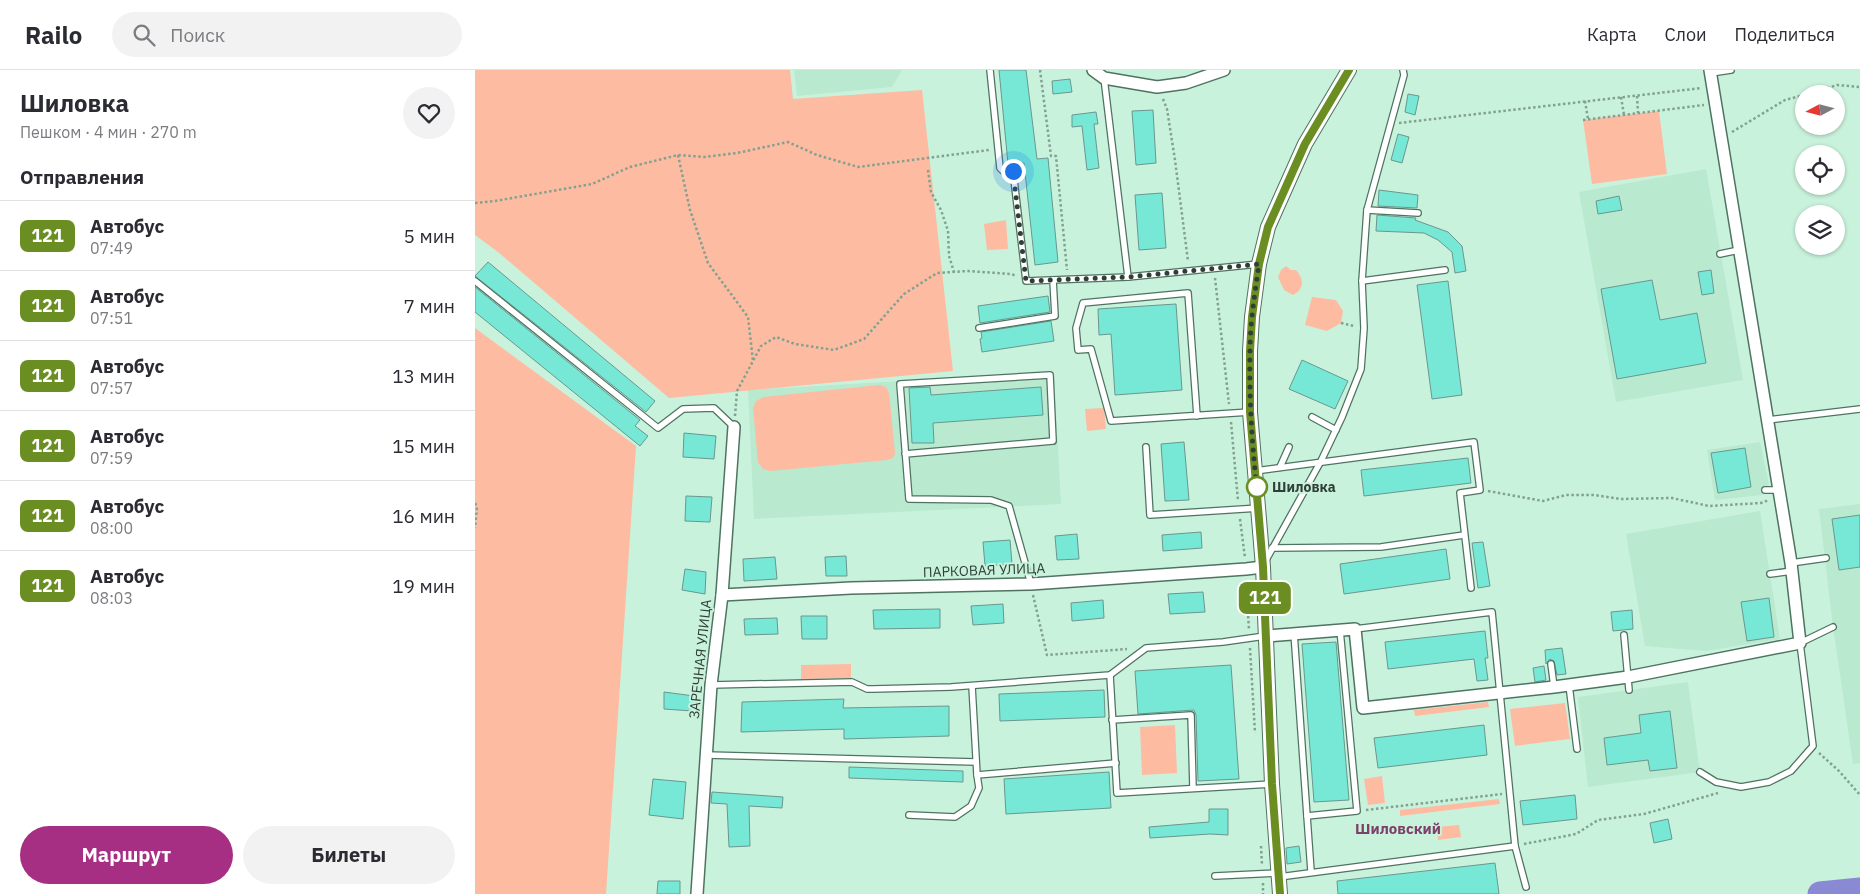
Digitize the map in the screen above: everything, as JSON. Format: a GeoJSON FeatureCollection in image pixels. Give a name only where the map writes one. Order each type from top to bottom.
{"type":"FeatureCollection","features":[{"type":"Feature","properties":{"kind":"street"},"geometry":{"type":"LineString","coordinates":[[1093,70],[1104,78],[1157,87],[1186,83],[1224,70]]}},
{"type":"Feature","properties":{"kind":"street"},"geometry":{"type":"LineString","coordinates":[[1280,894],[1272,784],[1263,567],[1250,412],[1252,317],[1259,264],[1268,227],[1305,144],[1349,70]]}},
{"type":"Feature","properties":{"kind":"street"},"geometry":{"type":"LineString","coordinates":[[1267,636],[1355,629],[1363,708],[1554,688],[1628,677],[1799,643],[1791,567],[1711,72]]}},
{"type":"Feature","properties":{"kind":"street","name":"ЗАРЕЧНАЯ УЛИЦА"},"geometry":{"type":"LineString","coordinates":[[697,894],[711,685],[722,595],[734,427]]}},
{"type":"Feature","properties":{"kind":"street","name":"ПАРКОВАЯ УЛИЦА"},"geometry":{"type":"LineString","coordinates":[[722,595],[851,588],[1031,584],[1263,567]]}},
{"type":"Feature","properties":{"kind":"lane"},"geometry":{"type":"LineString","coordinates":[[990,70],[1000,168],[1004,172],[1013,171],[1026,281],[1128,277],[1259,264]]}},
{"type":"Feature","properties":{"kind":"lane"},"geometry":{"type":"LineString","coordinates":[[1263,567],[1321,461],[1361,369],[1364,328],[1362,281],[1367,210],[1404,74],[1403,70]]}},
{"type":"Feature","properties":{"kind":"lane"},"geometry":{"type":"LineString","coordinates":[[1711,72],[1731,70]]}},
{"type":"Feature","properties":{"kind":"lane"},"geometry":{"type":"LineString","coordinates":[[1104,78],[1128,277]]}},
{"type":"Feature","properties":{"kind":"lane"},"geometry":{"type":"LineString","coordinates":[[1367,210],[1418,213]]}},
{"type":"Feature","properties":{"kind":"lane"},"geometry":{"type":"LineString","coordinates":[[1720,254],[1739,250]]}},
{"type":"Feature","properties":{"kind":"lane"},"geometry":{"type":"LineString","coordinates":[[1362,281],[1445,270]]}},
{"type":"Feature","properties":{"kind":"lane"},"geometry":{"type":"LineString","coordinates":[[979,328],[1055,316],[1053,280]]}},
{"type":"Feature","properties":{"kind":"lane"},"geometry":{"type":"LineString","coordinates":[[475,281],[658,428],[683,409],[714,408],[734,427]]}},
{"type":"Feature","properties":{"kind":"lane"},"geometry":{"type":"LineString","coordinates":[[1197,416],[1187,293],[1083,303],[1076,328],[1078,350],[1091,350],[1111,421],[1197,416],[1250,412]]}},
{"type":"Feature","properties":{"kind":"lane"},"geometry":{"type":"LineString","coordinates":[[905,454],[1053,442],[1050,375],[900,384],[905,454],[909,499],[991,500],[1009,506],[1031,584]]}},
{"type":"Feature","properties":{"kind":"lane"},"geometry":{"type":"LineString","coordinates":[[1768,420],[1860,409]]}},
{"type":"Feature","properties":{"kind":"lane"},"geometry":{"type":"LineString","coordinates":[[1312,418],[1336,430]]}},
{"type":"Feature","properties":{"kind":"lane"},"geometry":{"type":"LineString","coordinates":[[1255,472],[1321,461],[1474,442],[1480,490],[1461,493],[1471,588]]}},
{"type":"Feature","properties":{"kind":"lane"},"geometry":{"type":"LineString","coordinates":[[1146,447],[1150,515],[1259,508]]}},
{"type":"Feature","properties":{"kind":"lane"},"geometry":{"type":"LineString","coordinates":[[1280,468],[1289,447]]}},
{"type":"Feature","properties":{"kind":"lane"},"geometry":{"type":"LineString","coordinates":[[1765,490],[1779,492]]}},
{"type":"Feature","properties":{"kind":"lane"},"geometry":{"type":"LineString","coordinates":[[1272,548],[1381,547],[1464,535]]}},
{"type":"Feature","properties":{"kind":"lane"},"geometry":{"type":"LineString","coordinates":[[1770,574],[1826,558]]}},
{"type":"Feature","properties":{"kind":"lane"},"geometry":{"type":"LineString","coordinates":[[1355,629],[1492,612],[1515,846],[1526,886]]}},
{"type":"Feature","properties":{"kind":"lane"},"geometry":{"type":"LineString","coordinates":[[1700,772],[1716,782],[1741,787],[1769,782],[1791,771],[1813,746],[1799,643],[1833,627]]}},
{"type":"Feature","properties":{"kind":"lane"},"geometry":{"type":"LineString","coordinates":[[1307,816],[1357,811],[1341,630]]}},
{"type":"Feature","properties":{"kind":"lane"},"geometry":{"type":"LineString","coordinates":[[1294,633],[1311,872]]}},
{"type":"Feature","properties":{"kind":"lane"},"geometry":{"type":"LineString","coordinates":[[1624,635],[1629,690]]}},
{"type":"Feature","properties":{"kind":"lane"},"geometry":{"type":"LineString","coordinates":[[711,685],[852,682],[867,689],[971,686],[1110,675],[1146,648],[1223,642],[1267,636]]}},
{"type":"Feature","properties":{"kind":"lane"},"geometry":{"type":"LineString","coordinates":[[1551,664],[1554,688]]}},
{"type":"Feature","properties":{"kind":"lane"},"geometry":{"type":"LineString","coordinates":[[1110,675],[1117,793],[1272,784]]}},
{"type":"Feature","properties":{"kind":"lane"},"geometry":{"type":"LineString","coordinates":[[1569,685],[1577,749]]}},
{"type":"Feature","properties":{"kind":"lane"},"geometry":{"type":"LineString","coordinates":[[909,816],[955,817],[971,806],[979,788],[971,686]]}},
{"type":"Feature","properties":{"kind":"lane"},"geometry":{"type":"LineString","coordinates":[[1112,720],[1191,715],[1193,788]]}},
{"type":"Feature","properties":{"kind":"lane"},"geometry":{"type":"LineString","coordinates":[[706,755],[976,762]]}},
{"type":"Feature","properties":{"kind":"lane"},"geometry":{"type":"LineString","coordinates":[[977,775],[1116,763]]}},
{"type":"Feature","properties":{"kind":"lane"},"geometry":{"type":"LineString","coordinates":[[1215,876],[1278,875],[1311,872],[1515,846]]}},
{"type":"Feature","properties":{"kind":"path"},"geometry":{"type":"LineString","coordinates":[[1040,70],[1051,156],[1056,156],[1068,279]]}},
{"type":"Feature","properties":{"kind":"path"},"geometry":{"type":"LineString","coordinates":[[1845,86],[1860,87]]}},
{"type":"Feature","properties":{"kind":"path"},"geometry":{"type":"LineString","coordinates":[[1157,87],[1167,109],[1189,270]]}},
{"type":"Feature","properties":{"kind":"path"},"geometry":{"type":"LineString","coordinates":[[1390,124],[1713,87]]}},
{"type":"Feature","properties":{"kind":"path"},"geometry":{"type":"LineString","coordinates":[[1637,96],[1639,113]]}},
{"type":"Feature","properties":{"kind":"path"},"geometry":{"type":"LineString","coordinates":[[1621,97],[1624,114]]}},
{"type":"Feature","properties":{"kind":"path"},"geometry":{"type":"LineString","coordinates":[[1721,138],[1785,100],[1795,97]]}},
{"type":"Feature","properties":{"kind":"path"},"geometry":{"type":"LineString","coordinates":[[1585,102],[1588,119]]}},
{"type":"Feature","properties":{"kind":"path"},"geometry":{"type":"LineString","coordinates":[[1583,120],[1715,104]]}},
{"type":"Feature","properties":{"kind":"path"},"geometry":{"type":"LineString","coordinates":[[475,203],[593,184],[630,168],[678,155],[704,158],[788,142],[817,155],[858,167],[998,149]]}},
{"type":"Feature","properties":{"kind":"path"},"geometry":{"type":"LineString","coordinates":[[678,155],[690,210],[708,263],[748,317],[753,362]]}},
{"type":"Feature","properties":{"kind":"path"},"geometry":{"type":"LineString","coordinates":[[928,170],[931,192],[941,210],[948,231],[949,256],[954,272]]}},
{"type":"Feature","properties":{"kind":"path"},"geometry":{"type":"LineString","coordinates":[[734,427],[737,391],[761,346],[777,337],[795,344],[834,350],[864,338],[904,294],[937,273],[1011,274],[1026,281]]}},
{"type":"Feature","properties":{"kind":"path"},"geometry":{"type":"LineString","coordinates":[[1341,323],[1364,328]]}},
{"type":"Feature","properties":{"kind":"path"},"geometry":{"type":"LineString","coordinates":[[1480,490],[1543,501],[1567,496],[1593,495],[1621,498],[1672,498],[1709,506],[1761,503],[1779,492]]}},
{"type":"Feature","properties":{"kind":"path"},"geometry":{"type":"LineString","coordinates":[[475,503],[477,507],[475,528]]}},
{"type":"Feature","properties":{"kind":"path"},"geometry":{"type":"LineString","coordinates":[[1031,584],[1047,655],[1146,648]]}},
{"type":"Feature","properties":{"kind":"path"},"geometry":{"type":"LineString","coordinates":[[1813,746],[1860,795]]}},
{"type":"Feature","properties":{"kind":"path"},"geometry":{"type":"LineString","coordinates":[[1515,846],[1576,834],[1598,820],[1644,814],[1741,787]]}},
{"type":"Feature","properties":{"kind":"path"},"geometry":{"type":"LineString","coordinates":[[1357,811],[1510,793]]}},
{"type":"Feature","properties":{"kind":"shaded area"},"geometry":{"type":"Polygon","coordinates":[[[475,70],[790,70],[793,99],[922,90],[953,371],[669,398],[498,252],[475,235],[475,70]]]}},
{"type":"Feature","properties":{"kind":"shaded area"},"geometry":{"type":"Polygon","coordinates":[[[794,70],[902,70],[892,87],[797,96],[794,70]]]}},
{"type":"Feature","properties":{"kind":"shaded area"},"geometry":{"type":"Polygon","coordinates":[[[1659,111],[1667,174],[1592,184],[1583,120],[1659,111]]]}},
{"type":"Feature","properties":{"kind":"shaded area"},"geometry":{"type":"Polygon","coordinates":[[[1706,169],[1743,380],[1616,402],[1579,192],[1706,169]]]}},
{"type":"Feature","properties":{"kind":"shaded area"},"geometry":{"type":"Polygon","coordinates":[[[1006,220],[1008,249],[987,250],[984,224],[1006,220]]]}},
{"type":"Feature","properties":{"kind":"shaded area"},"geometry":{"type":"Polygon","coordinates":[[[1286,266],[1291,270],[1296,270],[1302,280],[1300,290],[1293,295],[1284,290],[1278,277],[1281,270],[1286,266]]]}},
{"type":"Feature","properties":{"kind":"shaded area"},"geometry":{"type":"Polygon","coordinates":[[[1312,297],[1336,300],[1343,311],[1341,323],[1327,331],[1305,325],[1312,297]]]}},
{"type":"Feature","properties":{"kind":"shaded area"},"geometry":{"type":"Polygon","coordinates":[[[475,328],[636,446],[606,894],[475,894],[475,328]]]}},
{"type":"Feature","properties":{"kind":"shaded area"},"geometry":{"type":"Polygon","coordinates":[[[1054,372],[1061,504],[754,519],[748,390],[1054,372]]]}},
{"type":"Feature","properties":{"kind":"shaded area"},"geometry":{"type":"Polygon","coordinates":[[[879,385],[886,387],[889,393],[895,453],[893,458],[770,471],[763,469],[758,462],[753,408],[756,401],[764,397],[879,385]]]}},
{"type":"Feature","properties":{"kind":"shaded area"},"geometry":{"type":"Polygon","coordinates":[[[1104,408],[1106,429],[1087,431],[1085,409],[1104,408]]]}},
{"type":"Feature","properties":{"kind":"shaded area"},"geometry":{"type":"Polygon","coordinates":[[[1760,442],[1769,484],[1762,495],[1715,500],[1707,450],[1760,442]]]}},
{"type":"Feature","properties":{"kind":"shaded area"},"geometry":{"type":"Polygon","coordinates":[[[1860,504],[1860,763],[1853,764],[1833,627],[1819,509],[1860,504]]]}},
{"type":"Feature","properties":{"kind":"shaded area"},"geometry":{"type":"Polygon","coordinates":[[[1760,511],[1780,639],[1706,651],[1645,646],[1626,534],[1760,511]]]}},
{"type":"Feature","properties":{"kind":"shaded area"},"geometry":{"type":"Polygon","coordinates":[[[851,664],[851,678],[801,679],[801,665],[851,664]]]}},
{"type":"Feature","properties":{"kind":"shaded area"},"geometry":{"type":"Polygon","coordinates":[[[1688,682],[1700,772],[1588,787],[1578,697],[1688,682]]]}},
{"type":"Feature","properties":{"kind":"shaded area"},"geometry":{"type":"Polygon","coordinates":[[[1488,702],[1489,707],[1415,716],[1414,710],[1488,702]]]}},
{"type":"Feature","properties":{"kind":"shaded area"},"geometry":{"type":"Polygon","coordinates":[[[1565,703],[1570,739],[1515,746],[1510,709],[1565,703]]]}},
{"type":"Feature","properties":{"kind":"shaded area"},"geometry":{"type":"Polygon","coordinates":[[[1175,725],[1177,773],[1142,775],[1140,727],[1175,725]]]}},
{"type":"Feature","properties":{"kind":"shaded area"},"geometry":{"type":"Polygon","coordinates":[[[1382,776],[1385,803],[1368,805],[1364,779],[1382,776]]]}},
{"type":"Feature","properties":{"kind":"shaded area"},"geometry":{"type":"Polygon","coordinates":[[[1499,799],[1500,804],[1400,816],[1400,810],[1499,799]]]}},
{"type":"Feature","properties":{"kind":"shaded area"},"geometry":{"type":"Polygon","coordinates":[[[1459,825],[1461,837],[1438,840],[1437,827],[1459,825]]]}},
{"type":"Feature","properties":{"kind":"building"},"geometry":{"type":"Polygon","coordinates":[[[999,70],[1026,70],[1037,159],[1048,158],[1058,262],[1035,265],[1024,163],[1008,164],[999,70]]]}},
{"type":"Feature","properties":{"kind":"building"},"geometry":{"type":"Polygon","coordinates":[[[1070,79],[1072,92],[1053,94],[1052,81],[1070,79]]]}},
{"type":"Feature","properties":{"kind":"building"},"geometry":{"type":"Polygon","coordinates":[[[1408,94],[1419,96],[1415,115],[1405,112],[1408,94]]]}},
{"type":"Feature","properties":{"kind":"building"},"geometry":{"type":"Polygon","coordinates":[[[1153,110],[1156,163],[1136,165],[1132,111],[1153,110]]]}},
{"type":"Feature","properties":{"kind":"building"},"geometry":{"type":"Polygon","coordinates":[[[1096,112],[1098,124],[1094,124],[1099,168],[1087,170],[1082,126],[1072,127],[1072,115],[1096,112]]]}},
{"type":"Feature","properties":{"kind":"building"},"geometry":{"type":"Polygon","coordinates":[[[1398,134],[1409,137],[1402,163],[1391,160],[1398,134]]]}},
{"type":"Feature","properties":{"kind":"building"},"geometry":{"type":"Polygon","coordinates":[[[1379,190],[1418,195],[1417,208],[1378,206],[1379,190]]]}},
{"type":"Feature","properties":{"kind":"building"},"geometry":{"type":"Polygon","coordinates":[[[1162,193],[1166,248],[1139,250],[1135,195],[1162,193]]]}},
{"type":"Feature","properties":{"kind":"building"},"geometry":{"type":"Polygon","coordinates":[[[1619,196],[1622,210],[1598,214],[1596,201],[1619,196]]]}},
{"type":"Feature","properties":{"kind":"building"},"geometry":{"type":"Polygon","coordinates":[[[1377,215],[1416,218],[1415,220],[1448,232],[1462,246],[1466,271],[1455,273],[1452,252],[1438,240],[1424,233],[1376,231],[1377,215]]]}},
{"type":"Feature","properties":{"kind":"building"},"geometry":{"type":"Polygon","coordinates":[[[488,262],[655,401],[646,412],[475,276],[488,262]]]}},
{"type":"Feature","properties":{"kind":"building"},"geometry":{"type":"Polygon","coordinates":[[[1711,270],[1714,293],[1702,295],[1698,272],[1711,270]]]}},
{"type":"Feature","properties":{"kind":"building"},"geometry":{"type":"Polygon","coordinates":[[[1652,280],[1660,320],[1697,313],[1706,363],[1617,379],[1601,289],[1652,280]]]}},
{"type":"Feature","properties":{"kind":"building"},"geometry":{"type":"Polygon","coordinates":[[[1448,281],[1462,395],[1432,399],[1417,285],[1448,281]]]}},
{"type":"Feature","properties":{"kind":"building"},"geometry":{"type":"Polygon","coordinates":[[[475,287],[640,420],[635,426],[648,436],[640,446],[475,312],[475,287]]]}},
{"type":"Feature","properties":{"kind":"building"},"geometry":{"type":"Polygon","coordinates":[[[1048,296],[1050,312],[980,323],[978,306],[1048,296]]]}},
{"type":"Feature","properties":{"kind":"building"},"geometry":{"type":"Polygon","coordinates":[[[1176,304],[1182,390],[1115,395],[1111,334],[1099,335],[1098,309],[1176,304]]]}},
{"type":"Feature","properties":{"kind":"building"},"geometry":{"type":"Polygon","coordinates":[[[1051,321],[1054,341],[982,352],[981,332],[1051,321]]]}},
{"type":"Feature","properties":{"kind":"building"},"geometry":{"type":"Polygon","coordinates":[[[1302,360],[1348,381],[1335,409],[1289,389],[1302,360]]]}},
{"type":"Feature","properties":{"kind":"building"},"geometry":{"type":"Polygon","coordinates":[[[930,387],[931,395],[1041,387],[1043,415],[933,423],[934,443],[912,443],[909,388],[930,387]]]}},
{"type":"Feature","properties":{"kind":"building"},"geometry":{"type":"Polygon","coordinates":[[[684,433],[716,436],[714,459],[683,457],[684,433]]]}},
{"type":"Feature","properties":{"kind":"building"},"geometry":{"type":"Polygon","coordinates":[[[1184,442],[1189,500],[1165,501],[1161,444],[1184,442]]]}},
{"type":"Feature","properties":{"kind":"building"},"geometry":{"type":"Polygon","coordinates":[[[1745,448],[1751,487],[1718,493],[1711,453],[1745,448]]]}},
{"type":"Feature","properties":{"kind":"building"},"geometry":{"type":"Polygon","coordinates":[[[1468,458],[1471,483],[1364,496],[1361,470],[1468,458]]]}},
{"type":"Feature","properties":{"kind":"building"},"geometry":{"type":"Polygon","coordinates":[[[686,496],[712,497],[710,522],[685,521],[686,496]]]}},
{"type":"Feature","properties":{"kind":"building"},"geometry":{"type":"Polygon","coordinates":[[[1860,515],[1860,567],[1839,570],[1832,519],[1860,515]]]}},
{"type":"Feature","properties":{"kind":"building"},"geometry":{"type":"Polygon","coordinates":[[[1201,532],[1202,548],[1163,551],[1162,535],[1201,532]]]}},
{"type":"Feature","properties":{"kind":"building"},"geometry":{"type":"Polygon","coordinates":[[[1077,534],[1079,559],[1057,560],[1055,536],[1077,534]]]}},
{"type":"Feature","properties":{"kind":"building"},"geometry":{"type":"Polygon","coordinates":[[[1010,540],[1012,564],[985,566],[983,542],[1010,540]]]}},
{"type":"Feature","properties":{"kind":"building"},"geometry":{"type":"Polygon","coordinates":[[[1483,542],[1490,586],[1478,588],[1472,543],[1483,542]]]}},
{"type":"Feature","properties":{"kind":"building"},"geometry":{"type":"Polygon","coordinates":[[[1446,549],[1450,579],[1344,594],[1340,564],[1446,549]]]}},
{"type":"Feature","properties":{"kind":"building"},"geometry":{"type":"Polygon","coordinates":[[[846,556],[847,576],[826,576],[825,557],[846,556]]]}},
{"type":"Feature","properties":{"kind":"building"},"geometry":{"type":"Polygon","coordinates":[[[775,557],[777,579],[744,581],[743,559],[775,557]]]}},
{"type":"Feature","properties":{"kind":"building"},"geometry":{"type":"Polygon","coordinates":[[[685,569],[706,572],[705,594],[682,590],[685,569]]]}},
{"type":"Feature","properties":{"kind":"building"},"geometry":{"type":"Polygon","coordinates":[[[1203,592],[1205,612],[1170,614],[1168,594],[1203,592]]]}},
{"type":"Feature","properties":{"kind":"building"},"geometry":{"type":"Polygon","coordinates":[[[1769,598],[1774,637],[1747,641],[1741,602],[1769,598]]]}},
{"type":"Feature","properties":{"kind":"building"},"geometry":{"type":"Polygon","coordinates":[[[1103,600],[1104,618],[1072,621],[1071,603],[1103,600]]]}},
{"type":"Feature","properties":{"kind":"building"},"geometry":{"type":"Polygon","coordinates":[[[1003,604],[1004,623],[973,625],[971,606],[1003,604]]]}},
{"type":"Feature","properties":{"kind":"building"},"geometry":{"type":"Polygon","coordinates":[[[940,609],[940,628],[874,629],[873,610],[940,609]]]}},
{"type":"Feature","properties":{"kind":"building"},"geometry":{"type":"Polygon","coordinates":[[[1632,610],[1633,629],[1613,631],[1611,612],[1632,610]]]}},
{"type":"Feature","properties":{"kind":"building"},"geometry":{"type":"Polygon","coordinates":[[[801,616],[827,616],[827,639],[802,639],[801,616]]]}},
{"type":"Feature","properties":{"kind":"building"},"geometry":{"type":"Polygon","coordinates":[[[777,618],[778,634],[745,635],[744,619],[777,618]]]}},
{"type":"Feature","properties":{"kind":"building"},"geometry":{"type":"Polygon","coordinates":[[[1485,631],[1488,658],[1485,658],[1488,680],[1477,681],[1474,659],[1388,669],[1385,642],[1485,631]]]}},
{"type":"Feature","properties":{"kind":"building"},"geometry":{"type":"Polygon","coordinates":[[[1336,642],[1349,800],[1314,802],[1302,644],[1336,642]]]}},
{"type":"Feature","properties":{"kind":"building"},"geometry":{"type":"Polygon","coordinates":[[[1562,648],[1566,674],[1557,675],[1554,661],[1550,659],[1546,664],[1545,650],[1562,648]]]}},
{"type":"Feature","properties":{"kind":"building"},"geometry":{"type":"Polygon","coordinates":[[[1231,665],[1239,779],[1198,781],[1196,715],[1194,710],[1138,714],[1135,671],[1231,665]]]}},
{"type":"Feature","properties":{"kind":"building"},"geometry":{"type":"Polygon","coordinates":[[[1544,666],[1546,680],[1535,682],[1533,668],[1544,666]]]}},
{"type":"Feature","properties":{"kind":"building"},"geometry":{"type":"Polygon","coordinates":[[[1104,690],[1105,717],[1000,721],[999,694],[1104,690]]]}},
{"type":"Feature","properties":{"kind":"building"},"geometry":{"type":"Polygon","coordinates":[[[664,692],[694,696],[692,711],[664,709],[664,692]]]}},
{"type":"Feature","properties":{"kind":"building"},"geometry":{"type":"Polygon","coordinates":[[[844,699],[843,708],[949,706],[949,736],[844,739],[844,729],[741,732],[742,702],[844,699]]]}},
{"type":"Feature","properties":{"kind":"building"},"geometry":{"type":"Polygon","coordinates":[[[1670,711],[1677,768],[1650,771],[1648,760],[1607,765],[1604,738],[1641,733],[1639,715],[1670,711]]]}},
{"type":"Feature","properties":{"kind":"building"},"geometry":{"type":"Polygon","coordinates":[[[1484,725],[1487,755],[1378,768],[1374,738],[1484,725]]]}},
{"type":"Feature","properties":{"kind":"building"},"geometry":{"type":"Polygon","coordinates":[[[849,767],[963,771],[963,782],[849,778],[849,767]]]}},
{"type":"Feature","properties":{"kind":"building"},"geometry":{"type":"Polygon","coordinates":[[[1109,772],[1111,808],[1006,814],[1004,779],[1109,772]]]}},
{"type":"Feature","properties":{"kind":"building"},"geometry":{"type":"Polygon","coordinates":[[[653,779],[686,782],[683,819],[649,815],[653,779]]]}},
{"type":"Feature","properties":{"kind":"building"},"geometry":{"type":"Polygon","coordinates":[[[712,792],[783,797],[782,808],[749,806],[750,846],[729,847],[727,804],[711,803],[712,792]]]}},
{"type":"Feature","properties":{"kind":"building"},"geometry":{"type":"Polygon","coordinates":[[[1575,795],[1577,819],[1523,825],[1520,801],[1575,795]]]}},
{"type":"Feature","properties":{"kind":"building"},"geometry":{"type":"Polygon","coordinates":[[[1209,809],[1228,809],[1228,835],[1210,834],[1150,838],[1149,827],[1209,822],[1209,809]]]}},
{"type":"Feature","properties":{"kind":"building"},"geometry":{"type":"Polygon","coordinates":[[[1668,819],[1672,839],[1654,843],[1650,823],[1668,819]]]}},
{"type":"Feature","properties":{"kind":"building"},"geometry":{"type":"Polygon","coordinates":[[[1299,846],[1301,862],[1287,864],[1286,848],[1299,846]]]}},
{"type":"Feature","properties":{"kind":"building"},"geometry":{"type":"Polygon","coordinates":[[[1495,863],[1499,894],[1338,894],[1337,881],[1495,863]]]}},
{"type":"Feature","properties":{"kind":"building"},"geometry":{"type":"Polygon","coordinates":[[[658,881],[680,881],[680,894],[657,894],[658,881]]]}},
{"type":"Feature","properties":{"kind":"waterway","name":"Шиловка"},"geometry":{"type":"LineString","coordinates":[[1820,894],[1860,890]]}},
{"type":"Feature","properties":{"kind":"bus line","name":"121"},"geometry":{"type":"LineString","coordinates":[[1280,894],[1272,784],[1263,567],[1250,412],[1252,317],[1259,264],[1268,227],[1305,144],[1349,70]]}},
{"type":"Feature","properties":{"kind":"place","name":"Шиловка"},"geometry":{"type":"Point","coordinates":[1257,487]}},
{"type":"Feature","properties":{"kind":"district","name":"Шиловский"},"geometry":{"type":"Point","coordinates":[1398,828]}},
{"type":"Feature","properties":{"kind":"route"},"geometry":{"type":"LineString","coordinates":[[1013,171],[1026,281],[1128,277],[1259,264],[1252,317],[1250,351],[1250,412],[1257,490],[1257,487]]}}]}
